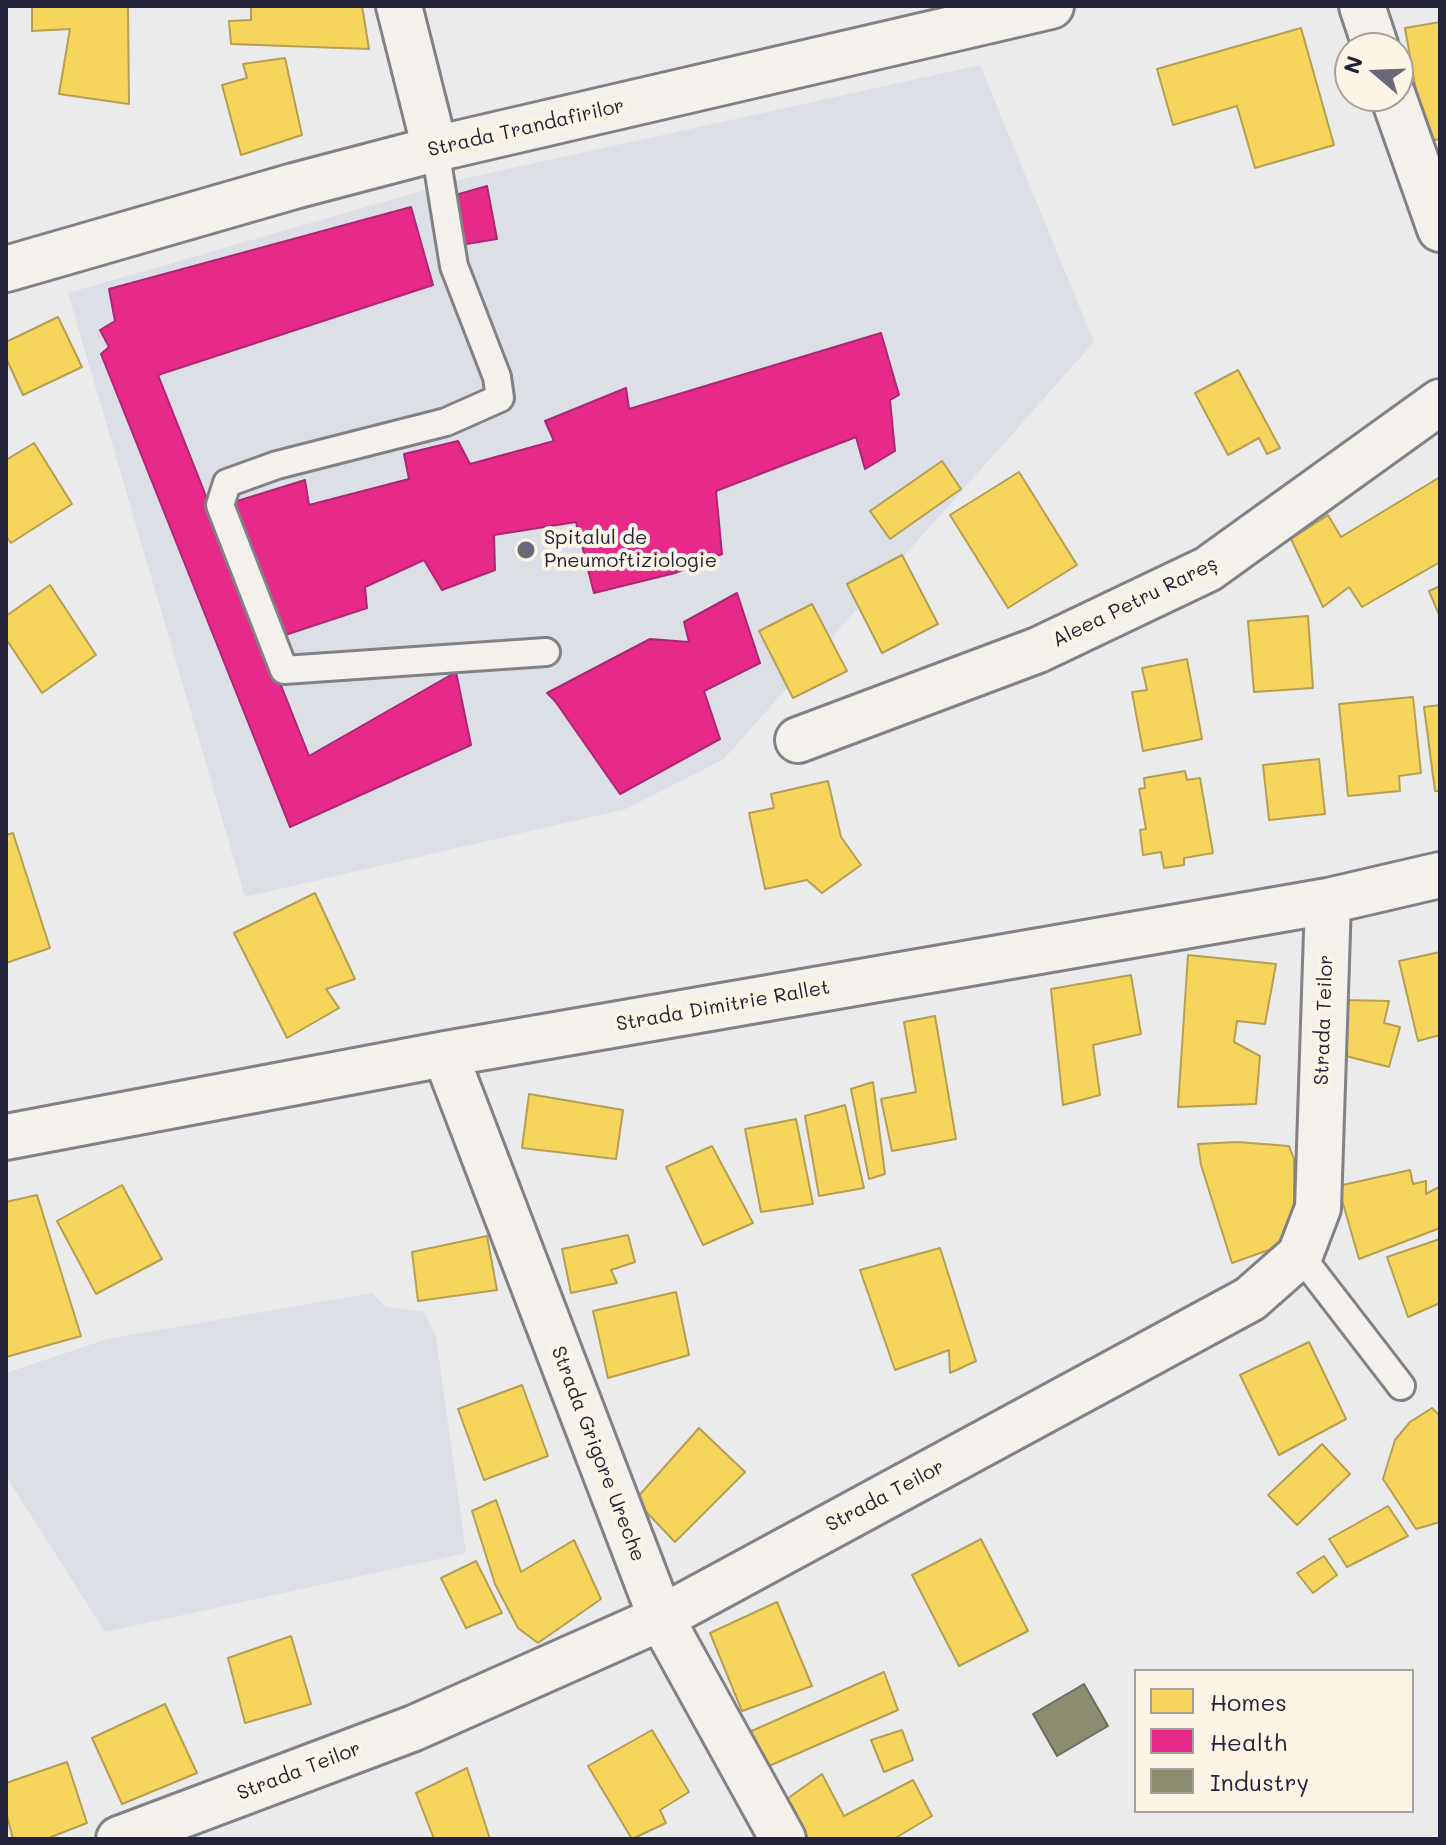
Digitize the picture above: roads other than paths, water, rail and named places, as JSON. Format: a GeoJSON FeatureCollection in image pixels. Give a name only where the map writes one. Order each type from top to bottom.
{"type":"FeatureCollection","features":[{"type":"Feature","properties":{"kind":"street"},"geometry":{"type":"LineString","coordinates":[[399,6],[435,149]]}},
{"type":"Feature","properties":{"kind":"street","name":"Strada Trandafirilor"},"geometry":{"type":"LineString","coordinates":[[6,269],[435,149],[1051,6]]}},
{"type":"Feature","properties":{"kind":"street"},"geometry":{"type":"LineString","coordinates":[[1362,6],[1371,32]]}},
{"type":"Feature","properties":{"kind":"street"},"geometry":{"type":"LineString","coordinates":[[1399,112],[1440,229]]}},
{"type":"Feature","properties":{"kind":"street","name":"Aleea Petru Rareș"},"geometry":{"type":"LineString","coordinates":[[798,740],[1038,650],[1208,569],[1440,402]]}},
{"type":"Feature","properties":{"kind":"street","name":"Strada Dimitrie Rallet"},"geometry":{"type":"LineString","coordinates":[[6,1137],[445,1054],[1328,901],[1440,875]]}},
{"type":"Feature","properties":{"kind":"street","name":"Strada Teilor"},"geometry":{"type":"LineString","coordinates":[[119,1839],[414,1728],[661,1618],[1250,1299],[1300,1255],[1318,1208],[1328,901]]}},
{"type":"Feature","properties":{"kind":"street","name":"Strada Grigore Ureche"},"geometry":{"type":"LineString","coordinates":[[445,1054],[661,1618],[783,1839]]}},
{"type":"Feature","properties":{"kind":"lane"},"geometry":{"type":"LineString","coordinates":[[435,149],[454,266],[497,377],[500,398],[446,422],[277,465],[227,483],[220,505],[284,670],[546,652]]}},
{"type":"Feature","properties":{"kind":"lane"},"geometry":{"type":"LineString","coordinates":[[1300,1255],[1401,1386]]}},
{"type":"Feature","properties":{"kind":"place","name":"Spitalul de Pneumoftiziologie"},"geometry":{"type":"Point","coordinates":[526,550]}}]}
